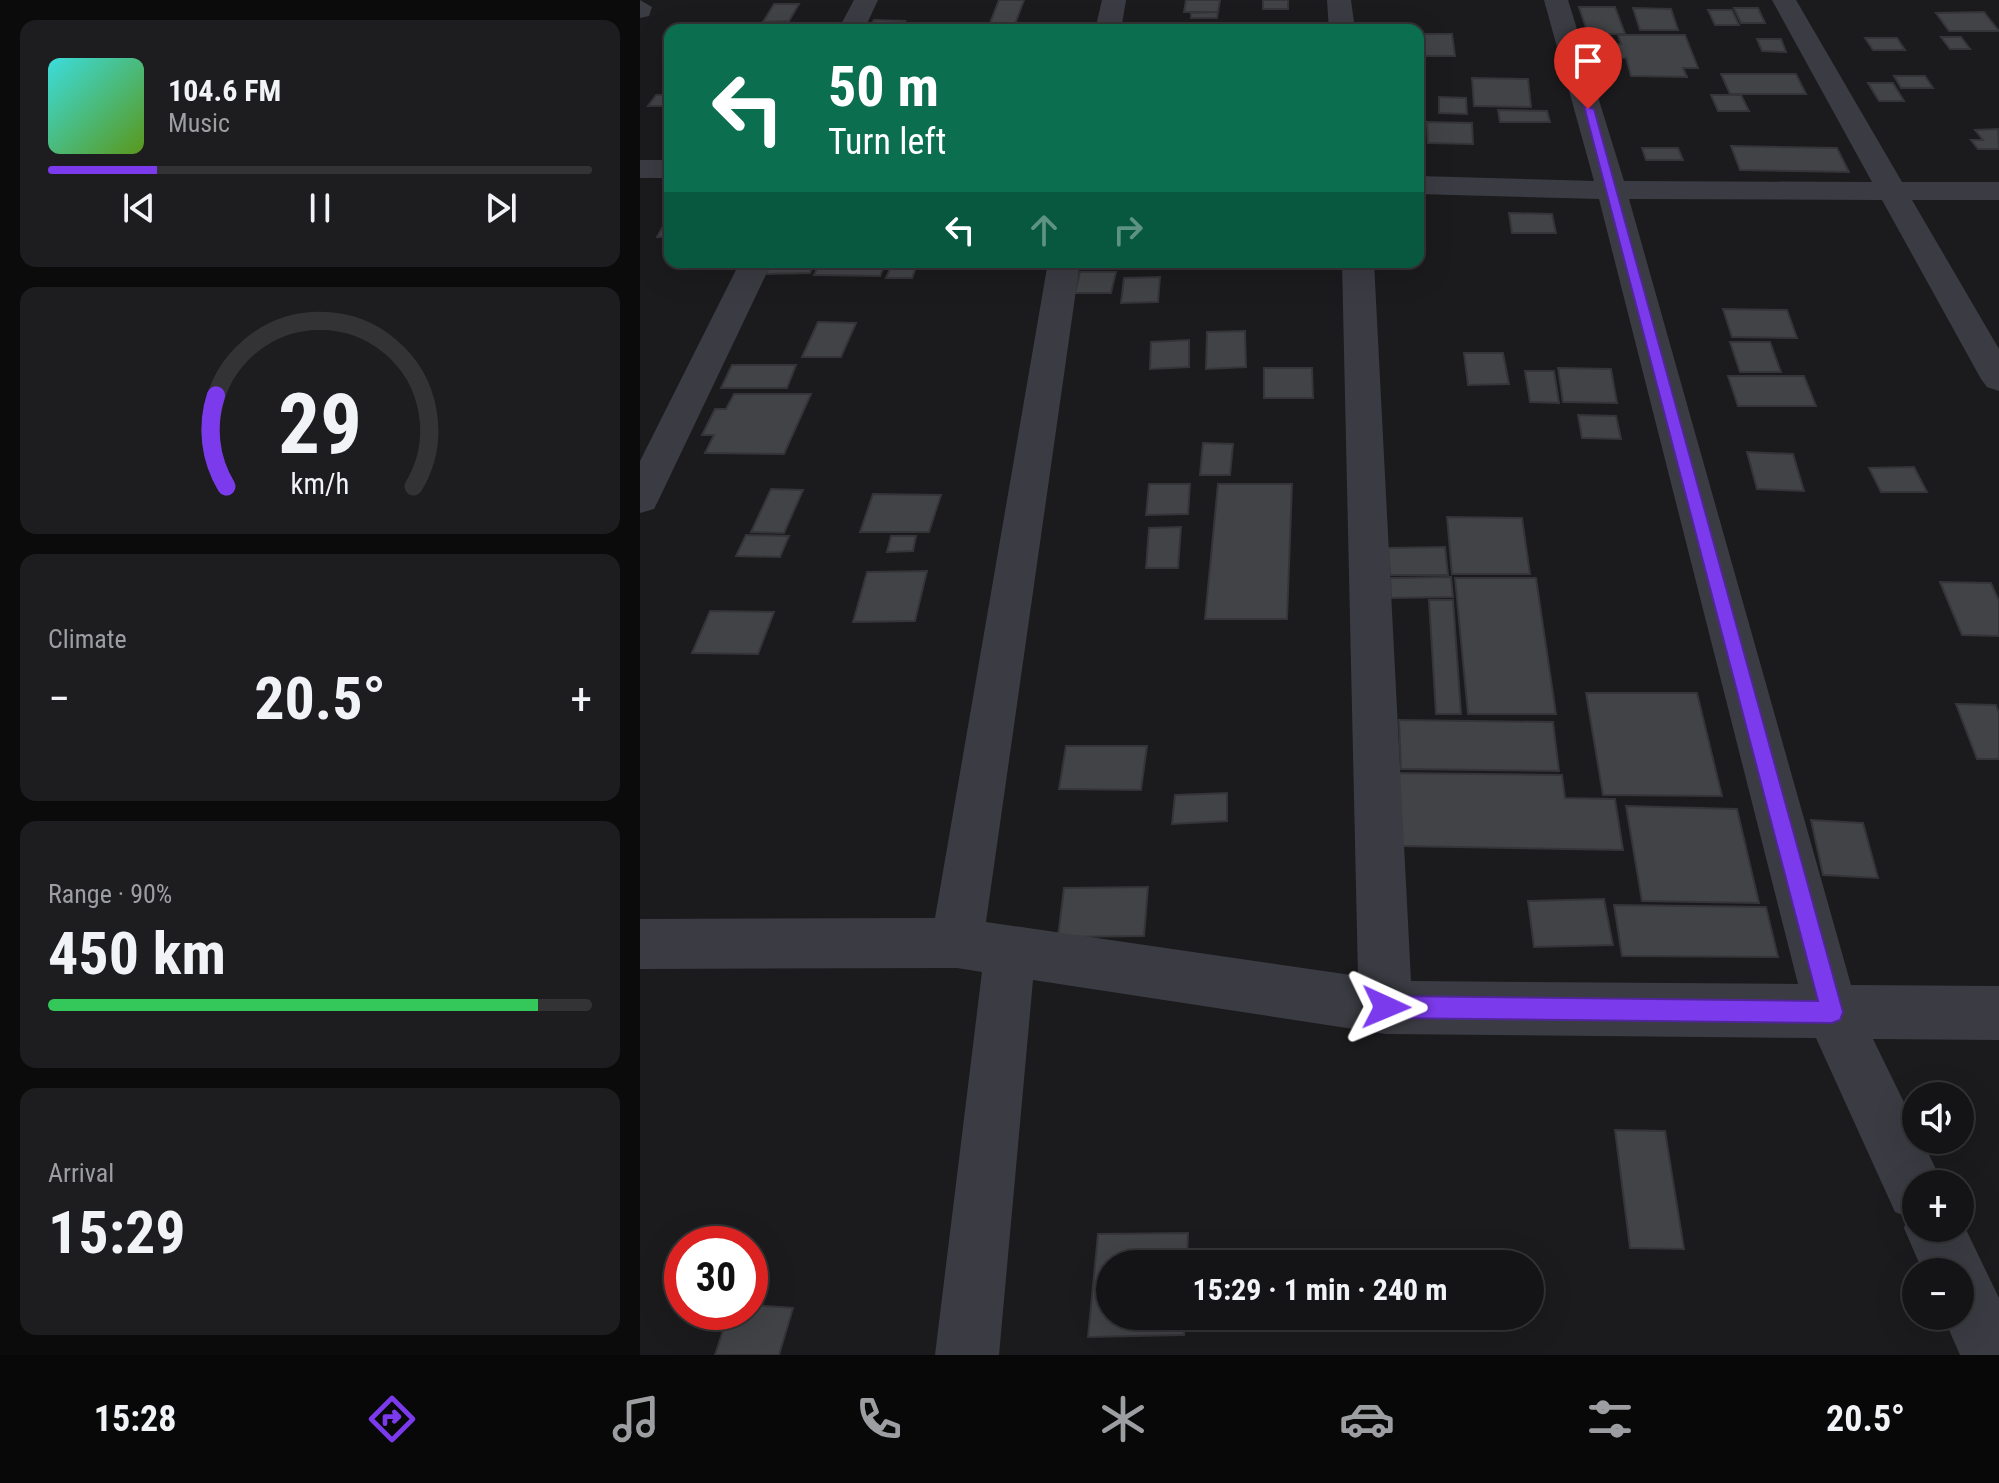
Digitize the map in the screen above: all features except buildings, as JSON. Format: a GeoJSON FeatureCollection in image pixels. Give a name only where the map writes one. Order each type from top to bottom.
{"type":"FeatureCollection","features":[{"type":"Feature","properties":{"kind":"street"},"geometry":{"type":"LineString","coordinates":[[854,24],[866,0]]}},
{"type":"Feature","properties":{"kind":"street"},"geometry":{"type":"LineString","coordinates":[[1109,24],[1114,0]]}},
{"type":"Feature","properties":{"kind":"street"},"geometry":{"type":"LineString","coordinates":[[1339,0],[1341,24]]}},
{"type":"Feature","properties":{"kind":"street"},"geometry":{"type":"LineString","coordinates":[[1556,0],[1612,190],[1832,1012],[1906,1170]]}},
{"type":"Feature","properties":{"kind":"street"},"geometry":{"type":"LineString","coordinates":[[1784,0],[1999,379]]}},
{"type":"Feature","properties":{"kind":"street"},"geometry":{"type":"LineString","coordinates":[[640,169],[664,169]]}},
{"type":"Feature","properties":{"kind":"street"},"geometry":{"type":"LineString","coordinates":[[1424,185],[1612,190],[1999,191]]}},
{"type":"Feature","properties":{"kind":"street"},"geometry":{"type":"LineString","coordinates":[[640,499],[753,268]]}},
{"type":"Feature","properties":{"kind":"street"},"geometry":{"type":"LineString","coordinates":[[967,1355],[984,947],[1063,268]]}},
{"type":"Feature","properties":{"kind":"street"},"geometry":{"type":"LineString","coordinates":[[1358,268],[1386,1007]]}},
{"type":"Feature","properties":{"kind":"street"},"geometry":{"type":"LineString","coordinates":[[640,944],[984,947],[1386,1007],[1999,1013]]}},
{"type":"Feature","properties":{"kind":"street"},"geometry":{"type":"LineString","coordinates":[[1974,1314],[1993,1355]]}},
{"type":"Feature","properties":{"kind":"route"},"geometry":{"type":"LineString","coordinates":[[1386,1007],[1832,1012],[1588,109]]}}]}
